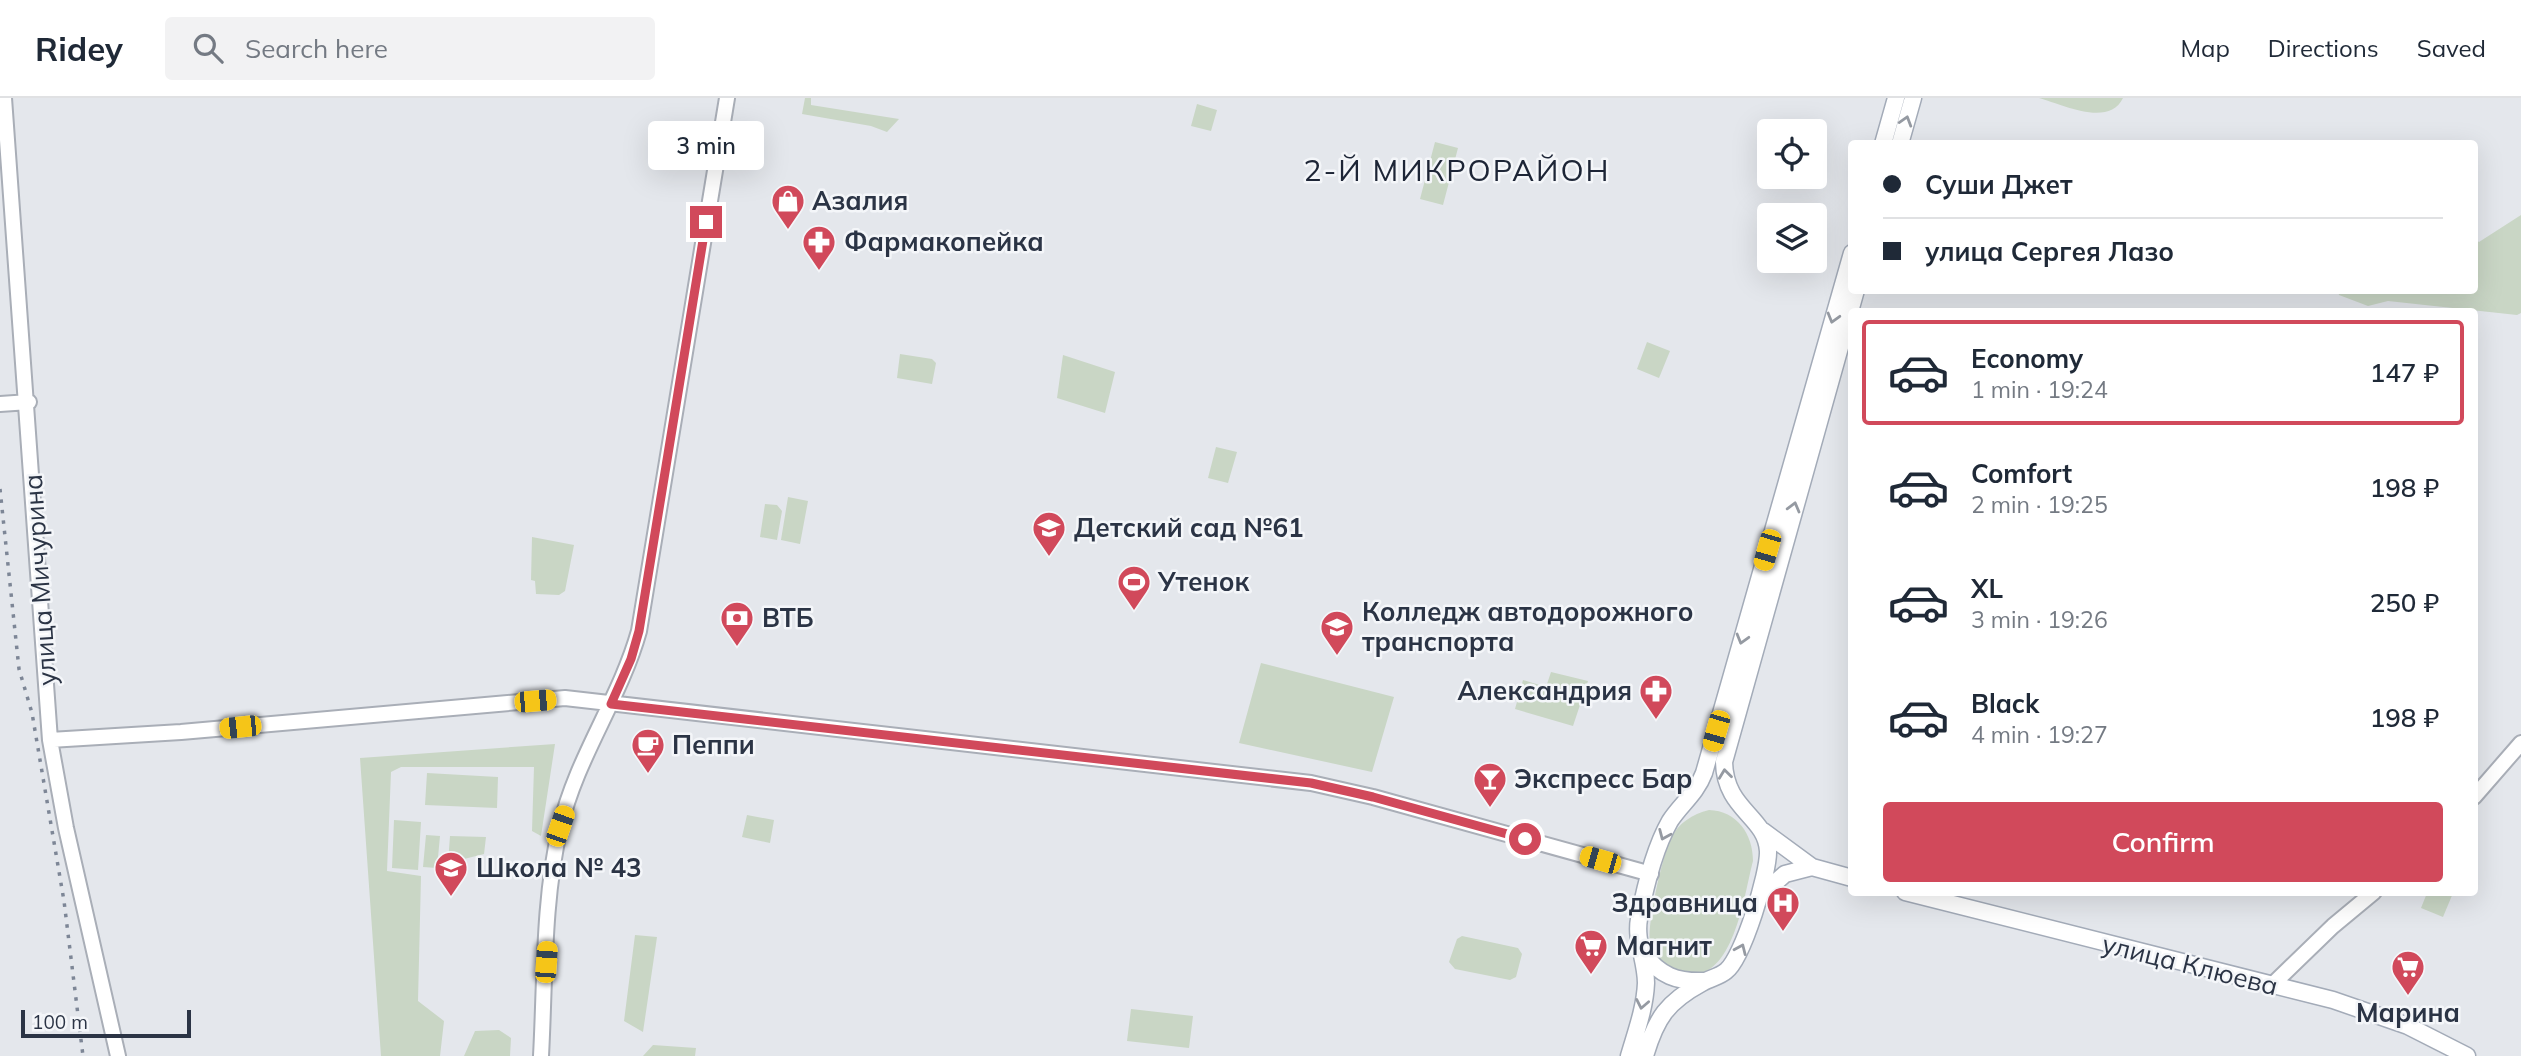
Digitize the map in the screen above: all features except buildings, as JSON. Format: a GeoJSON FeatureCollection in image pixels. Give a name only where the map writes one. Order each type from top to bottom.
{"type":"FeatureCollection","features":[{"type":"Feature","properties":{"kind":"main road"},"geometry":{"type":"LineString","coordinates":[[1884,140],[1896,98]]}},
{"type":"Feature","properties":{"kind":"main road"},"geometry":{"type":"LineString","coordinates":[[1901,140],[1913,98]]}},
{"type":"Feature","properties":{"kind":"main road"},"geometry":{"type":"LineString","coordinates":[[1629,1056],[1644,1001],[1646,982],[1639,920],[1651,874],[1663,834],[1672,818],[1696,791],[1704,773],[1848,267]]}},
{"type":"Feature","properties":{"kind":"main road"},"geometry":{"type":"LineString","coordinates":[[1848,319],[1724,762],[1724,779],[1730,793],[1761,829],[1812,867],[1848,877]]}},
{"type":"Feature","properties":{"kind":"main road"},"geometry":{"type":"LineString","coordinates":[[1645,1056],[1659,1016],[1673,1001],[1704,981],[1726,971],[1739,957],[1768,858],[1761,829]]}},
{"type":"Feature","properties":{"kind":"main road"},"geometry":{"type":"LineString","coordinates":[[1756,900],[1777,878],[1812,867]]}},
{"type":"Feature","properties":{"kind":"main road","name":"улица Клюева"},"geometry":{"type":"LineString","coordinates":[[1921,896],[2373,1013],[2439,1040],[2468,1056]]}},
{"type":"Feature","properties":{"kind":"main road"},"geometry":{"type":"LineString","coordinates":[[1642,951],[1654,968],[1668,977],[1685,982],[1704,981]]}},
{"type":"Feature","properties":{"kind":"street","name":"улица Мичурина"},"geometry":{"type":"LineString","coordinates":[[4,98],[29,402],[50,740],[66,828],[118,1056]]}},
{"type":"Feature","properties":{"kind":"street"},"geometry":{"type":"LineString","coordinates":[[541,1056],[553,877],[560,826],[586,755],[631,659],[639,631],[726,98]]}},
{"type":"Feature","properties":{"kind":"street"},"geometry":{"type":"LineString","coordinates":[[0,404],[29,402]]}},
{"type":"Feature","properties":{"kind":"street"},"geometry":{"type":"LineString","coordinates":[[50,740],[181,732],[565,698],[1311,783],[1373,797],[1651,874]]}},
{"type":"Feature","properties":{"kind":"street"},"geometry":{"type":"LineString","coordinates":[[2478,792],[2521,743]]}},
{"type":"Feature","properties":{"kind":"street"},"geometry":{"type":"LineString","coordinates":[[2271,986],[2333,926],[2369,896]]}},
{"type":"Feature","properties":{"kind":"green space"},"geometry":{"type":"Polygon","coordinates":[[[805,98],[811,98],[811,105],[899,119],[887,132],[871,126],[802,114],[805,98]]]}},
{"type":"Feature","properties":{"kind":"green space"},"geometry":{"type":"Polygon","coordinates":[[[2039,98],[2123,98],[2116,107],[2096,113],[2072,109],[2039,98]]]}},
{"type":"Feature","properties":{"kind":"green space"},"geometry":{"type":"Polygon","coordinates":[[[1197,104],[1217,110],[1211,131],[1191,126],[1197,104]]]}},
{"type":"Feature","properties":{"kind":"green space"},"geometry":{"type":"Polygon","coordinates":[[[1435,142],[1458,148],[1443,205],[1420,199],[1435,142]]]}},
{"type":"Feature","properties":{"kind":"green space"},"geometry":{"type":"Polygon","coordinates":[[[2521,215],[2521,313],[2517,315],[2478,311],[2478,308],[2388,301],[2368,306],[2339,295],[2478,294],[2479,242],[2521,215]]]}},
{"type":"Feature","properties":{"kind":"green space"},"geometry":{"type":"Polygon","coordinates":[[[1647,342],[1670,351],[1659,378],[1637,369],[1647,342]]]}},
{"type":"Feature","properties":{"kind":"green space"},"geometry":{"type":"Polygon","coordinates":[[[900,354],[932,359],[936,363],[932,384],[897,378],[900,354]]]}},
{"type":"Feature","properties":{"kind":"green space"},"geometry":{"type":"Polygon","coordinates":[[[1063,355],[1115,372],[1105,413],[1057,398],[1063,355]]]}},
{"type":"Feature","properties":{"kind":"green space"},"geometry":{"type":"Polygon","coordinates":[[[1216,447],[1237,452],[1228,483],[1208,478],[1216,447]]]}},
{"type":"Feature","properties":{"kind":"green space"},"geometry":{"type":"Polygon","coordinates":[[[788,497],[808,501],[800,544],[781,540],[788,497]]]}},
{"type":"Feature","properties":{"kind":"green space"},"geometry":{"type":"Polygon","coordinates":[[[765,504],[777,505],[782,511],[777,540],[760,537],[765,504]]]}},
{"type":"Feature","properties":{"kind":"green space"},"geometry":{"type":"Polygon","coordinates":[[[532,537],[574,545],[565,591],[559,595],[536,594],[535,581],[531,580],[532,537]]]}},
{"type":"Feature","properties":{"kind":"green space"},"geometry":{"type":"Polygon","coordinates":[[[1261,663],[1394,697],[1372,772],[1239,743],[1261,663]]]}},
{"type":"Feature","properties":{"kind":"green space"},"geometry":{"type":"Polygon","coordinates":[[[1551,672],[1588,681],[1573,726],[1515,709],[1523,680],[1546,687],[1551,672]]]}},
{"type":"Feature","properties":{"kind":"green space"},"geometry":{"type":"Polygon","coordinates":[[[555,744],[541,836],[532,831],[534,767],[401,767],[391,772],[387,871],[421,876],[418,1001],[444,1021],[440,1056],[381,1056],[360,758],[555,744]]]}},
{"type":"Feature","properties":{"kind":"green space"},"geometry":{"type":"Polygon","coordinates":[[[427,773],[498,777],[497,808],[425,805],[427,773]]]}},
{"type":"Feature","properties":{"kind":"green space"},"geometry":{"type":"Polygon","coordinates":[[[1709,810],[1719,811],[1735,819],[1750,842],[1753,861],[1734,934],[1725,951],[1715,965],[1701,973],[1684,974],[1665,965],[1651,948],[1652,911],[1671,838],[1687,820],[1709,810]]]}},
{"type":"Feature","properties":{"kind":"green space"},"geometry":{"type":"Polygon","coordinates":[[[747,815],[774,820],[770,843],[742,837],[747,815]]]}},
{"type":"Feature","properties":{"kind":"green space"},"geometry":{"type":"Polygon","coordinates":[[[394,820],[421,822],[418,870],[392,868],[394,820]]]}},
{"type":"Feature","properties":{"kind":"green space"},"geometry":{"type":"Polygon","coordinates":[[[426,835],[440,836],[437,868],[423,867],[426,835]]]}},
{"type":"Feature","properties":{"kind":"green space"},"geometry":{"type":"Polygon","coordinates":[[[450,836],[486,837],[484,854],[448,863],[450,836]]]}},
{"type":"Feature","properties":{"kind":"green space"},"geometry":{"type":"Polygon","coordinates":[[[2426,896],[2452,896],[2443,917],[2421,908],[2426,896]]]}},
{"type":"Feature","properties":{"kind":"green space"},"geometry":{"type":"Polygon","coordinates":[[[635,935],[657,937],[643,1032],[624,1021],[635,935]]]}},
{"type":"Feature","properties":{"kind":"green space"},"geometry":{"type":"Polygon","coordinates":[[[1462,936],[1518,948],[1522,954],[1516,977],[1510,980],[1455,969],[1449,962],[1457,939],[1462,936]]]}},
{"type":"Feature","properties":{"kind":"green space"},"geometry":{"type":"Polygon","coordinates":[[[1131,1009],[1193,1016],[1189,1048],[1127,1041],[1131,1009]]]}},
{"type":"Feature","properties":{"kind":"green space"},"geometry":{"type":"Polygon","coordinates":[[[499,1030],[511,1038],[510,1056],[464,1056],[475,1031],[499,1030]]]}},
{"type":"Feature","properties":{"kind":"green space"},"geometry":{"type":"Polygon","coordinates":[[[653,1045],[696,1048],[695,1056],[643,1056],[653,1045]]]}},
{"type":"Feature","properties":{"kind":"railway"},"geometry":{"type":"LineString","coordinates":[[0,489],[19,669],[32,713],[64,901],[83,1056]]}},
{"type":"Feature","properties":{"kind":"place","name":"Азалия"},"geometry":{"type":"Point","coordinates":[788,231]}},
{"type":"Feature","properties":{"kind":"place","name":"Фармакопейка"},"geometry":{"type":"Point","coordinates":[819,272]}},
{"type":"Feature","properties":{"kind":"place","name":"Детский сад №61"},"geometry":{"type":"Point","coordinates":[1049,558]}},
{"type":"Feature","properties":{"kind":"place","name":"Утенок"},"geometry":{"type":"Point","coordinates":[1134,612]}},
{"type":"Feature","properties":{"kind":"place","name":"ВТБ"},"geometry":{"type":"Point","coordinates":[737,648]}},
{"type":"Feature","properties":{"kind":"place","name":"Колледж автодорожного транспорта"},"geometry":{"type":"Point","coordinates":[1337,657]}},
{"type":"Feature","properties":{"kind":"place","name":"Александрия"},"geometry":{"type":"Point","coordinates":[1656,721]}},
{"type":"Feature","properties":{"kind":"place","name":"Пеппи"},"geometry":{"type":"Point","coordinates":[648,775]}},
{"type":"Feature","properties":{"kind":"place","name":"Экспресс Бар"},"geometry":{"type":"Point","coordinates":[1490,809]}},
{"type":"Feature","properties":{"kind":"place","name":"Школа № 43"},"geometry":{"type":"Point","coordinates":[451,898]}},
{"type":"Feature","properties":{"kind":"place","name":"Здравница"},"geometry":{"type":"Point","coordinates":[1783,933]}},
{"type":"Feature","properties":{"kind":"place","name":"Магнит"},"geometry":{"type":"Point","coordinates":[1591,976]}},
{"type":"Feature","properties":{"kind":"place","name":"Марина"},"geometry":{"type":"Point","coordinates":[2408,997]}},
{"type":"Feature","properties":{"kind":"district","name":"2-Й МИКРОРАЙОН"},"geometry":{"type":"Point","coordinates":[1457,171]}},
{"type":"Feature","properties":{"kind":"route"},"geometry":{"type":"LineString","coordinates":[[706,222],[639,631],[631,659],[611,704],[1311,783],[1373,797],[1525,839]]}}]}
